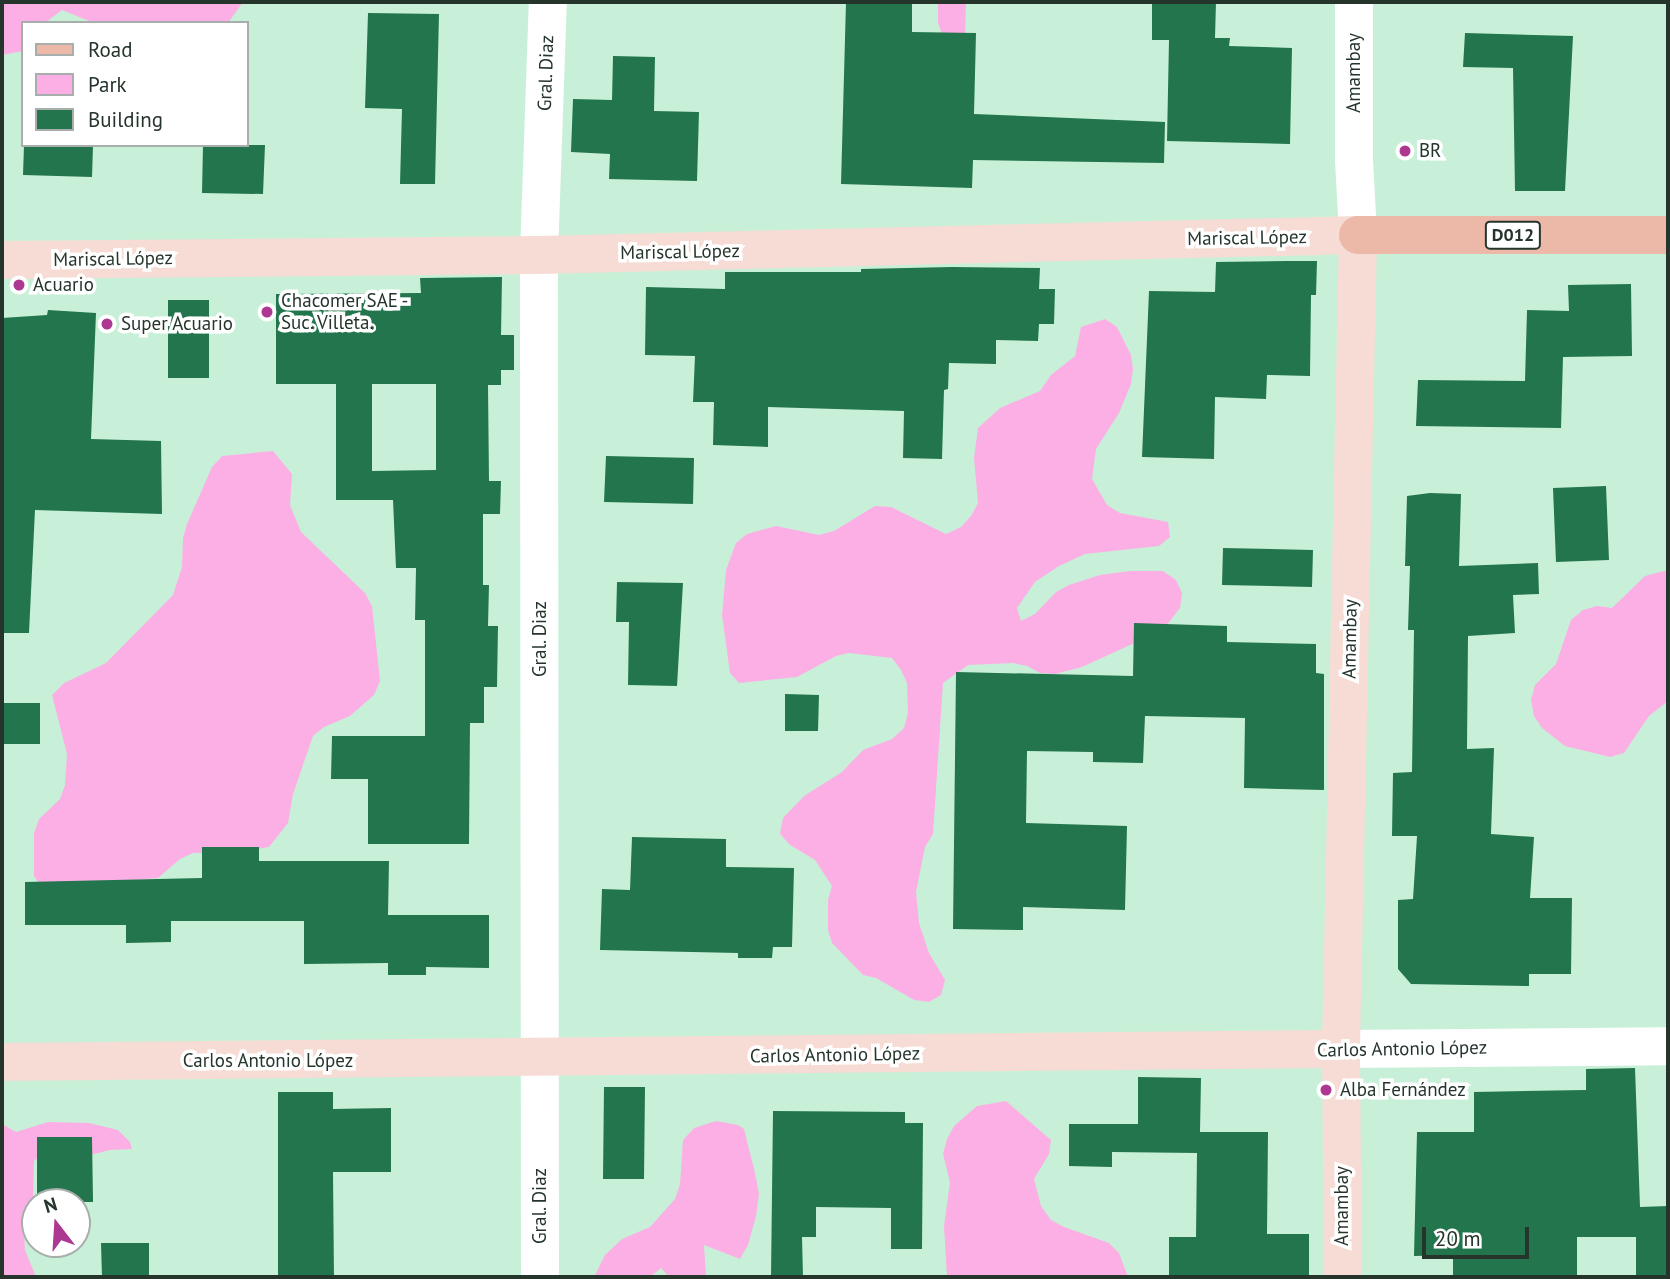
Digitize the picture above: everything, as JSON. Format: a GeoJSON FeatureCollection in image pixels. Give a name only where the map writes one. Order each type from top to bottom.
{"type":"FeatureCollection","features":[{"type":"Feature","properties":{"kind":"main road","name":"Mariscal López"},"geometry":{"type":"LineString","coordinates":[[2,260],[539,255],[1358,235]]}},
{"type":"Feature","properties":{"kind":"main road","name":"D012"},"geometry":{"type":"LineString","coordinates":[[1358,235],[1668,235]]}},
{"type":"Feature","properties":{"kind":"main road","name":"Amambay"},"geometry":{"type":"LineString","coordinates":[[1343,1277],[1341,1049],[1358,235]]}},
{"type":"Feature","properties":{"kind":"main road","name":"Carlos Antonio López"},"geometry":{"type":"LineString","coordinates":[[2,1062],[541,1059],[1341,1049]]}},
{"type":"Feature","properties":{"kind":"street","name":"Gral. Diaz"},"geometry":{"type":"LineString","coordinates":[[540,1277],[539,255],[548,2]]}},
{"type":"Feature","properties":{"kind":"street","name":"Amambay"},"geometry":{"type":"LineString","coordinates":[[1354,2],[1354,160],[1358,235]]}},
{"type":"Feature","properties":{"kind":"street","name":"Carlos Antonio López"},"geometry":{"type":"LineString","coordinates":[[1341,1049],[1668,1046]]}},
{"type":"Feature","properties":{"kind":"green space"},"geometry":{"type":"Polygon","coordinates":[[[2,2],[243,2],[229,21],[89,21],[62,10],[48,21],[21,21],[21,51],[2,55],[2,2]]]}},
{"type":"Feature","properties":{"kind":"green space"},"geometry":{"type":"Polygon","coordinates":[[[938,2],[966,2],[965,40],[943,37],[938,23],[938,2]]]}},
{"type":"Feature","properties":{"kind":"green space"},"geometry":{"type":"Polygon","coordinates":[[[1105,319],[1117,327],[1131,355],[1133,369],[1131,384],[1119,413],[1096,449],[1092,479],[1107,505],[1120,513],[1168,522],[1170,537],[1159,546],[1085,554],[1059,566],[1035,582],[1017,608],[1021,621],[1035,614],[1056,592],[1069,585],[1100,575],[1163,571],[1176,580],[1182,593],[1180,608],[1163,630],[1082,667],[1055,674],[1040,673],[1013,663],[968,665],[943,683],[933,834],[925,847],[916,892],[919,923],[929,953],[945,980],[941,995],[929,1002],[914,1000],[876,978],[863,975],[832,943],[828,930],[828,900],[832,886],[815,860],[790,845],[780,834],[783,818],[804,796],[842,772],[863,750],[892,739],[904,728],[908,713],[907,683],[892,658],[849,653],[836,656],[797,677],[739,683],[730,673],[722,615],[726,570],[736,543],[747,534],[776,526],[819,535],[834,531],[875,506],[891,507],[946,534],[961,527],[978,503],[974,458],[978,428],[1000,408],[1040,391],[1051,375],[1075,356],[1081,327],[1105,319]]]}},
{"type":"Feature","properties":{"kind":"green space"},"geometry":{"type":"Polygon","coordinates":[[[273,451],[292,474],[290,505],[301,532],[365,593],[372,606],[380,681],[374,695],[350,716],[324,727],[313,736],[293,794],[288,823],[269,847],[239,852],[193,853],[180,859],[158,878],[42,888],[34,876],[34,833],[39,819],[60,799],[65,785],[67,754],[52,695],[64,683],[106,663],[173,595],[182,567],[183,538],[187,524],[212,467],[222,456],[273,451]]]}},
{"type":"Feature","properties":{"kind":"green space"},"geometry":{"type":"Polygon","coordinates":[[[1668,570],[1668,701],[1649,716],[1624,753],[1610,757],[1565,746],[1542,728],[1534,716],[1531,700],[1535,685],[1556,664],[1571,620],[1583,610],[1597,606],[1612,608],[1645,576],[1668,570]]]}},
{"type":"Feature","properties":{"kind":"green space"},"geometry":{"type":"Polygon","coordinates":[[[1006,1101],[1051,1140],[1049,1154],[1034,1179],[1041,1206],[1051,1220],[1109,1243],[1119,1253],[1128,1277],[947,1277],[944,1226],[950,1182],[943,1154],[947,1139],[954,1126],[977,1106],[1006,1101]]]}},
{"type":"Feature","properties":{"kind":"green space"},"geometry":{"type":"Polygon","coordinates":[[[716,1121],[738,1125],[744,1129],[759,1194],[748,1245],[740,1259],[704,1245],[706,1277],[669,1277],[661,1268],[650,1277],[594,1277],[605,1255],[622,1239],[650,1227],[675,1199],[680,1184],[683,1140],[694,1128],[716,1121]]]}},
{"type":"Feature","properties":{"kind":"green space"},"geometry":{"type":"Polygon","coordinates":[[[48,1122],[89,1123],[118,1130],[130,1142],[132,1149],[110,1150],[82,1157],[39,1157],[34,1161],[33,1188],[21,1188],[21,1258],[28,1258],[36,1277],[2,1277],[2,1124],[16,1132],[48,1122]]]}},
{"type":"Feature","properties":{"kind":"building"},"geometry":{"type":"Polygon","coordinates":[[[846,2],[912,2],[912,32],[976,33],[974,114],[1165,122],[1164,163],[973,160],[972,188],[841,184],[846,2]]]}},
{"type":"Feature","properties":{"kind":"building"},"geometry":{"type":"Polygon","coordinates":[[[1152,2],[1216,2],[1215,38],[1230,38],[1229,46],[1292,48],[1290,144],[1167,141],[1169,40],[1152,40],[1152,2]]]}},
{"type":"Feature","properties":{"kind":"building"},"geometry":{"type":"Polygon","coordinates":[[[368,13],[439,14],[435,184],[400,184],[402,109],[365,108],[368,13]]]}},
{"type":"Feature","properties":{"kind":"building"},"geometry":{"type":"Polygon","coordinates":[[[1465,33],[1573,36],[1565,191],[1515,191],[1513,68],[1463,67],[1465,33]]]}},
{"type":"Feature","properties":{"kind":"building"},"geometry":{"type":"Polygon","coordinates":[[[613,56],[655,57],[654,111],[699,112],[697,181],[609,179],[610,154],[571,152],[573,99],[612,100],[613,56]]]}},
{"type":"Feature","properties":{"kind":"building"},"geometry":{"type":"Polygon","coordinates":[[[265,145],[263,194],[202,193],[203,147],[265,145]]]}},
{"type":"Feature","properties":{"kind":"building"},"geometry":{"type":"Polygon","coordinates":[[[24,147],[93,147],[92,177],[23,175],[24,147]]]}},
{"type":"Feature","properties":{"kind":"building"},"geometry":{"type":"Polygon","coordinates":[[[1317,261],[1316,295],[1311,295],[1310,376],[1267,375],[1266,399],[1215,397],[1214,459],[1142,457],[1149,291],[1215,292],[1216,262],[1317,261]]]}},
{"type":"Feature","properties":{"kind":"building"},"geometry":{"type":"Polygon","coordinates":[[[1040,268],[1039,289],[1055,289],[1054,324],[1039,324],[1038,341],[996,340],[996,364],[949,363],[948,389],[944,390],[942,459],[903,458],[904,411],[768,407],[768,447],[713,445],[714,402],[693,402],[695,356],[645,355],[646,287],[725,289],[725,272],[861,272],[861,269],[1040,268]]]}},
{"type":"Feature","properties":{"kind":"building"},"geometry":{"type":"Polygon","coordinates":[[[502,277],[501,335],[514,335],[514,370],[501,370],[501,385],[488,385],[489,481],[501,481],[500,514],[483,514],[483,585],[489,585],[488,626],[498,626],[497,687],[484,687],[484,723],[470,723],[469,844],[368,844],[368,779],[331,779],[332,736],[425,736],[425,620],[415,620],[416,568],[396,568],[393,500],[336,500],[336,384],[276,384],[276,294],[421,293],[420,278],[502,277]],[[372,384],[372,471],[436,470],[436,384],[372,384]]]}},
{"type":"Feature","properties":{"kind":"building"},"geometry":{"type":"Polygon","coordinates":[[[1631,284],[1632,356],[1563,357],[1561,428],[1416,426],[1418,380],[1525,381],[1527,310],[1569,311],[1568,285],[1631,284]]]}},
{"type":"Feature","properties":{"kind":"building"},"geometry":{"type":"Polygon","coordinates":[[[168,300],[209,300],[209,378],[168,378],[168,300]]]}},
{"type":"Feature","properties":{"kind":"building"},"geometry":{"type":"Polygon","coordinates":[[[48,310],[96,313],[91,439],[161,441],[162,514],[35,510],[29,633],[2,633],[2,318],[47,315],[48,310]]]}},
{"type":"Feature","properties":{"kind":"building"},"geometry":{"type":"Polygon","coordinates":[[[606,456],[694,458],[693,504],[604,502],[606,456]]]}},
{"type":"Feature","properties":{"kind":"building"},"geometry":{"type":"Polygon","coordinates":[[[1606,486],[1609,560],[1556,562],[1553,488],[1606,486]]]}},
{"type":"Feature","properties":{"kind":"building"},"geometry":{"type":"Polygon","coordinates":[[[1430,493],[1461,494],[1459,566],[1538,563],[1539,594],[1513,595],[1515,633],[1468,636],[1467,749],[1494,748],[1491,834],[1534,837],[1530,898],[1572,898],[1571,974],[1529,974],[1529,986],[1411,984],[1398,969],[1398,900],[1413,899],[1417,836],[1392,836],[1393,773],[1412,772],[1414,630],[1408,630],[1410,566],[1405,566],[1407,496],[1430,493]]]}},
{"type":"Feature","properties":{"kind":"building"},"geometry":{"type":"Polygon","coordinates":[[[1223,548],[1313,550],[1312,587],[1222,585],[1223,548]]]}},
{"type":"Feature","properties":{"kind":"building"},"geometry":{"type":"Polygon","coordinates":[[[617,582],[683,583],[677,686],[628,685],[629,622],[616,622],[617,582]]]}},
{"type":"Feature","properties":{"kind":"building"},"geometry":{"type":"Polygon","coordinates":[[[1134,623],[1227,626],[1227,642],[1316,644],[1316,673],[1324,674],[1324,790],[1244,788],[1245,718],[1145,716],[1143,763],[1093,762],[1093,752],[1027,751],[1026,823],[1127,826],[1125,910],[1023,907],[1023,930],[953,929],[956,672],[1133,676],[1134,623]]]}},
{"type":"Feature","properties":{"kind":"building"},"geometry":{"type":"Polygon","coordinates":[[[785,694],[819,695],[818,731],[785,731],[785,694]]]}},
{"type":"Feature","properties":{"kind":"building"},"geometry":{"type":"Polygon","coordinates":[[[2,703],[40,703],[40,744],[2,744],[2,703]]]}},
{"type":"Feature","properties":{"kind":"building"},"geometry":{"type":"Polygon","coordinates":[[[632,837],[726,839],[726,867],[794,868],[792,947],[773,947],[772,958],[738,958],[738,953],[600,950],[602,889],[630,890],[632,837]]]}},
{"type":"Feature","properties":{"kind":"building"},"geometry":{"type":"Polygon","coordinates":[[[202,847],[259,847],[259,861],[389,861],[388,915],[489,915],[489,968],[426,967],[426,975],[388,975],[388,963],[304,964],[304,921],[171,921],[171,942],[126,943],[126,925],[25,925],[25,882],[202,878],[202,847]]]}},
{"type":"Feature","properties":{"kind":"building"},"geometry":{"type":"Polygon","coordinates":[[[1635,1068],[1640,1207],[1668,1206],[1668,1277],[1636,1277],[1636,1237],[1577,1237],[1577,1275],[1453,1277],[1453,1255],[1414,1256],[1417,1132],[1474,1132],[1474,1092],[1586,1090],[1586,1069],[1635,1068]]]}},
{"type":"Feature","properties":{"kind":"building"},"geometry":{"type":"Polygon","coordinates":[[[1138,1077],[1201,1078],[1200,1132],[1268,1132],[1267,1234],[1309,1234],[1309,1277],[1169,1277],[1169,1237],[1196,1237],[1197,1153],[1112,1152],[1112,1167],[1069,1166],[1069,1124],[1138,1124],[1138,1077]]]}},
{"type":"Feature","properties":{"kind":"building"},"geometry":{"type":"Polygon","coordinates":[[[604,1087],[645,1087],[644,1179],[603,1179],[604,1087]]]}},
{"type":"Feature","properties":{"kind":"building"},"geometry":{"type":"Polygon","coordinates":[[[278,1092],[333,1092],[333,1109],[391,1108],[391,1172],[333,1172],[334,1277],[278,1277],[278,1092]]]}},
{"type":"Feature","properties":{"kind":"building"},"geometry":{"type":"Polygon","coordinates":[[[773,1111],[905,1112],[905,1123],[923,1123],[922,1249],[891,1249],[891,1208],[816,1207],[816,1237],[802,1237],[803,1277],[771,1277],[773,1111]]]}},
{"type":"Feature","properties":{"kind":"building"},"geometry":{"type":"Polygon","coordinates":[[[37,1137],[92,1137],[93,1202],[91,1188],[37,1188],[37,1137]]]}},
{"type":"Feature","properties":{"kind":"building"},"geometry":{"type":"Polygon","coordinates":[[[101,1243],[149,1243],[149,1277],[102,1277],[101,1243]]]}},
{"type":"Feature","properties":{"kind":"place","name":"BR"},"geometry":{"type":"Point","coordinates":[1405,151]}},
{"type":"Feature","properties":{"kind":"place","name":"Acuario"},"geometry":{"type":"Point","coordinates":[19,285]}},
{"type":"Feature","properties":{"kind":"place","name":"Chacomer SAE - Suc. Villeta."},"geometry":{"type":"Point","coordinates":[267,312]}},
{"type":"Feature","properties":{"kind":"place","name":"Super Acuario"},"geometry":{"type":"Point","coordinates":[107,324]}},
{"type":"Feature","properties":{"kind":"place","name":"Alba Fernández"},"geometry":{"type":"Point","coordinates":[1326,1090]}}]}
